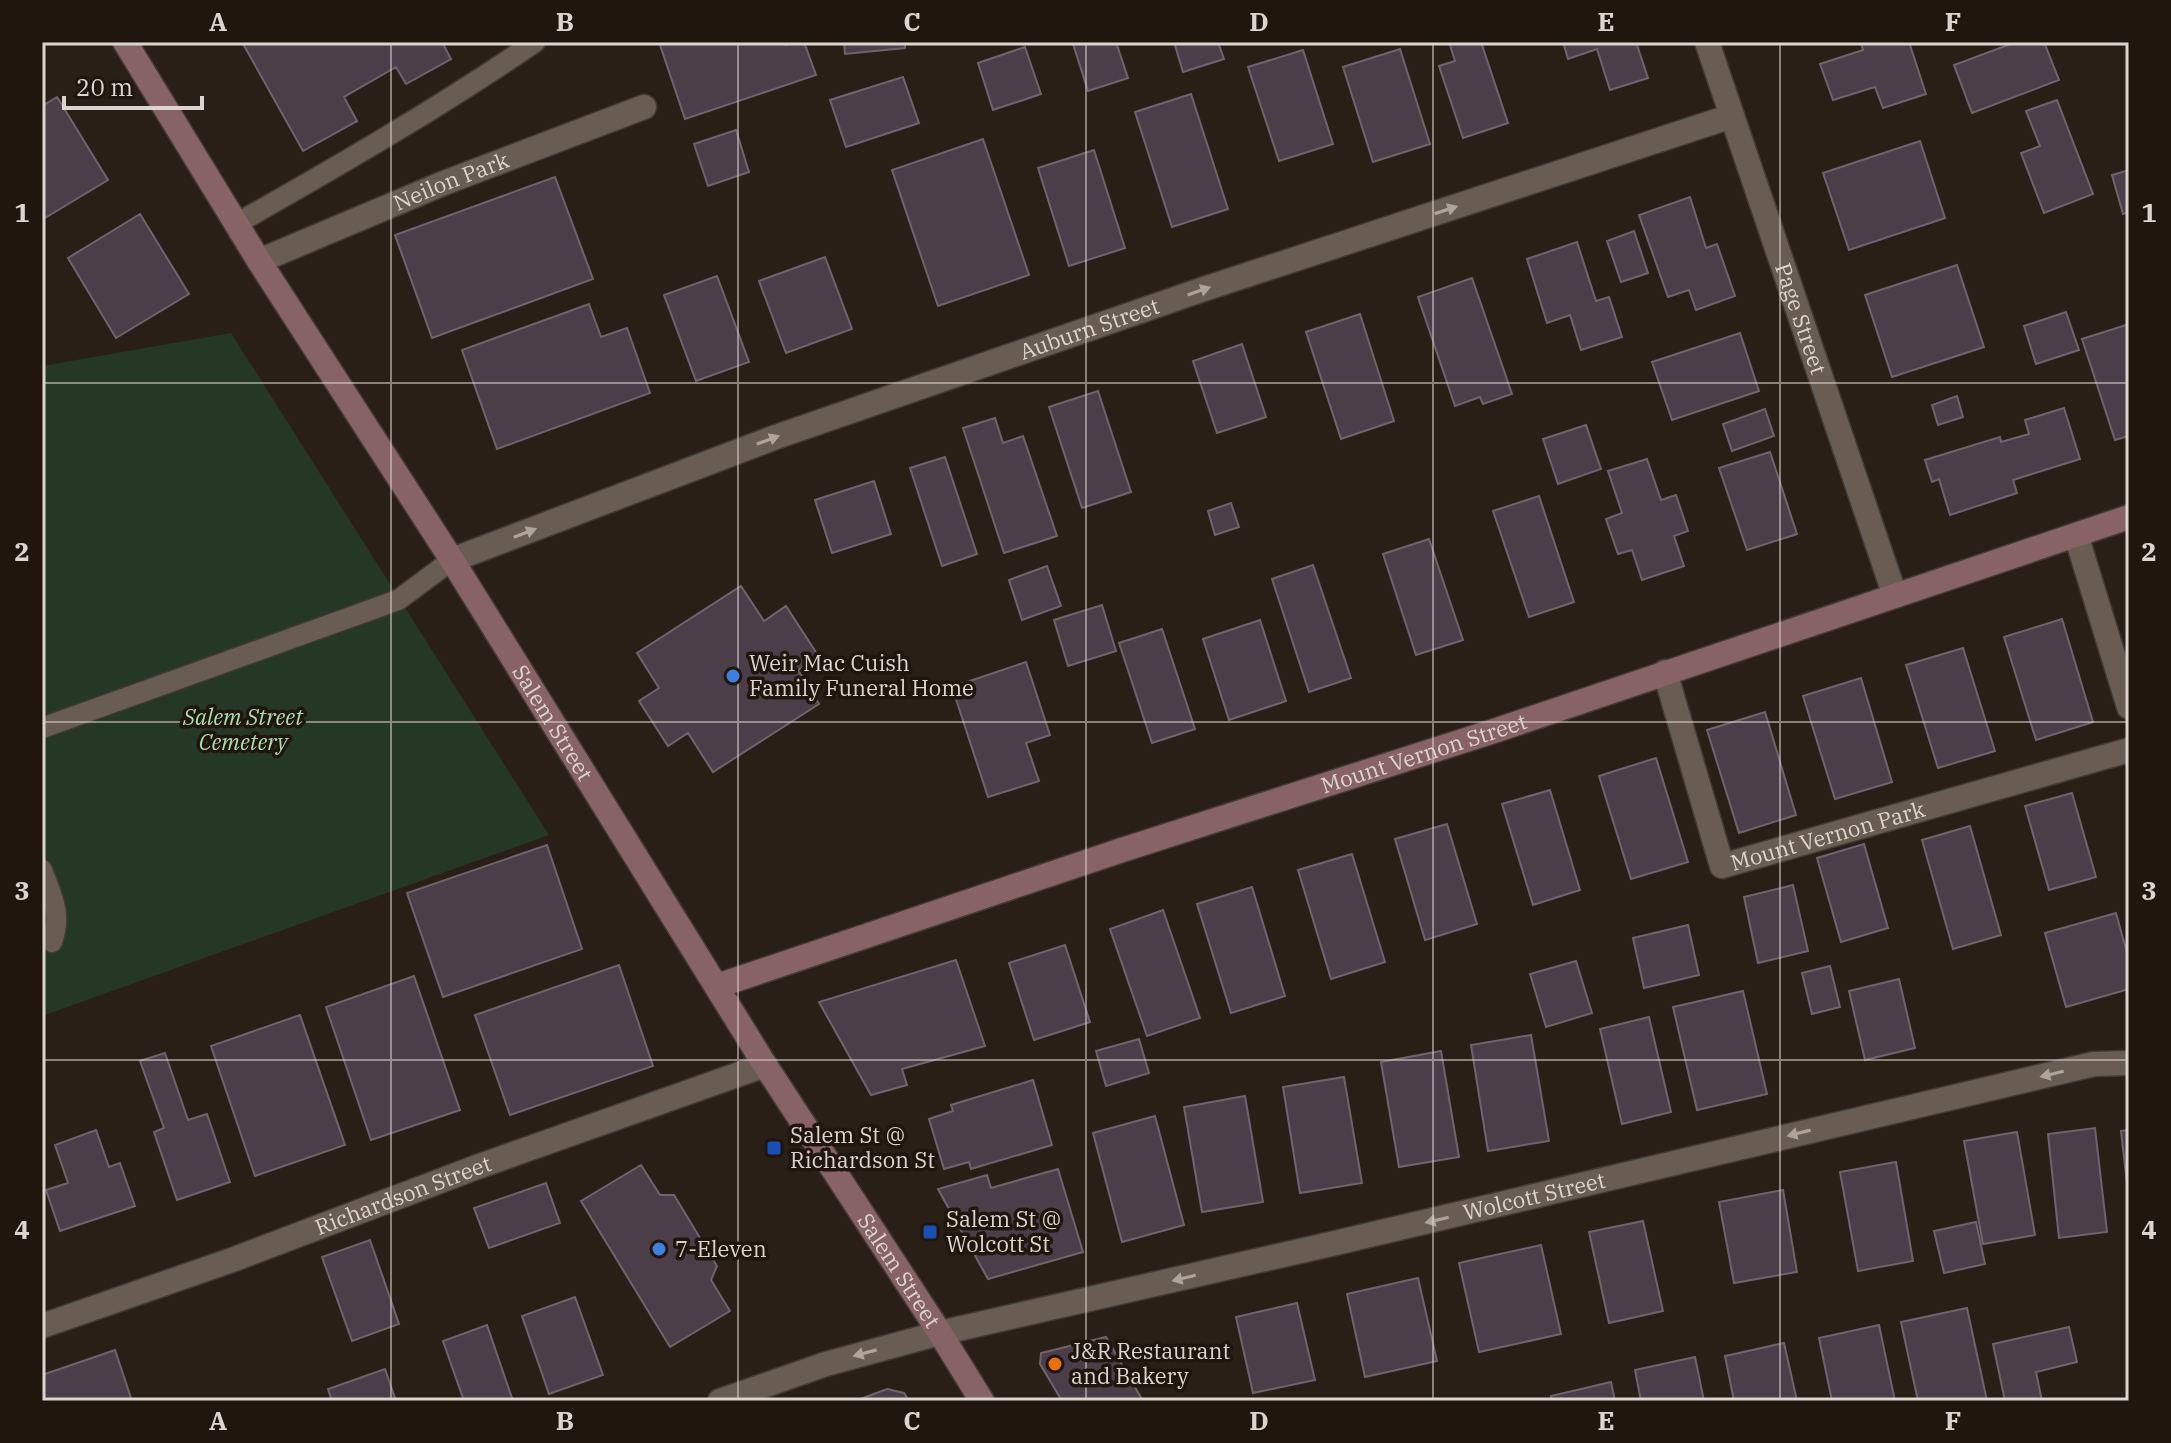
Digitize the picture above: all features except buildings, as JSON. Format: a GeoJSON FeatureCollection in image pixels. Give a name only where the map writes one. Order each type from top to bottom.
{"type":"FeatureCollection","features":[{"type":"Feature","properties":{"kind":"main road","name":"Salem Street"},"geometry":{"type":"LineString","coordinates":[[125,42],[259,261],[452,560],[765,1065],[982,1401]]}},
{"type":"Feature","properties":{"kind":"main road","name":"Mount Vernon Street"},"geometry":{"type":"LineString","coordinates":[[717,986],[1122,850],[1497,730],[2129,517]]}},
{"type":"Feature","properties":{"kind":"street","name":"Page Street"},"geometry":{"type":"LineString","coordinates":[[1707,42],[1895,596]]}},
{"type":"Feature","properties":{"kind":"street","name":"Neilon Park"},"geometry":{"type":"LineString","coordinates":[[259,261],[444,183],[644,107]]}},
{"type":"Feature","properties":{"kind":"street","name":"Auburn Street"},"geometry":{"type":"LineString","coordinates":[[452,560],[776,437],[1204,289],[1732,116]]}},
{"type":"Feature","properties":{"kind":"street"},"geometry":{"type":"LineString","coordinates":[[2076,535],[2129,707]]}},
{"type":"Feature","properties":{"kind":"street","name":"Mount Vernon Park"},"geometry":{"type":"LineString","coordinates":[[1665,672],[1722,866],[2129,750]]}},
{"type":"Feature","properties":{"kind":"street","name":"Wolcott Street"},"geometry":{"type":"LineString","coordinates":[[720,1401],[826,1364],[940,1333],[1455,1216],[2094,1064],[2129,1063]]}},
{"type":"Feature","properties":{"kind":"street","name":"Richardson Street"},"geometry":{"type":"LineString","coordinates":[[42,1326],[232,1260],[477,1167],[765,1065]]}},
{"type":"Feature","properties":{"kind":"lane"},"geometry":{"type":"LineString","coordinates":[[236,224],[454,96],[535,42]]}},
{"type":"Feature","properties":{"kind":"lane"},"geometry":{"type":"LineString","coordinates":[[42,728],[398,600],[452,560]]}},
{"type":"Feature","properties":{"kind":"lane"},"geometry":{"type":"LineString","coordinates":[[42,870],[58,925],[52,942]]}},
{"type":"Feature","properties":{"kind":"green space","name":"Salem Street Cemetery"},"geometry":{"type":"Polygon","coordinates":[[[231,333],[549,835],[42,1016],[42,366],[231,333]]]}},
{"type":"Feature","properties":{"kind":"place","name":"Weir Mac Cuish Family Funeral Home"},"geometry":{"type":"Point","coordinates":[733,676]}},
{"type":"Feature","properties":{"kind":"place","name":"Salem St @ Richardson St"},"geometry":{"type":"Point","coordinates":[774,1148]}},
{"type":"Feature","properties":{"kind":"place","name":"Salem St @ Wolcott St"},"geometry":{"type":"Point","coordinates":[930,1232]}},
{"type":"Feature","properties":{"kind":"place","name":"7-Eleven"},"geometry":{"type":"Point","coordinates":[659,1249]}},
{"type":"Feature","properties":{"kind":"place","name":"J&R Restaurant and Bakery"},"geometry":{"type":"Point","coordinates":[1055,1364]}}]}
